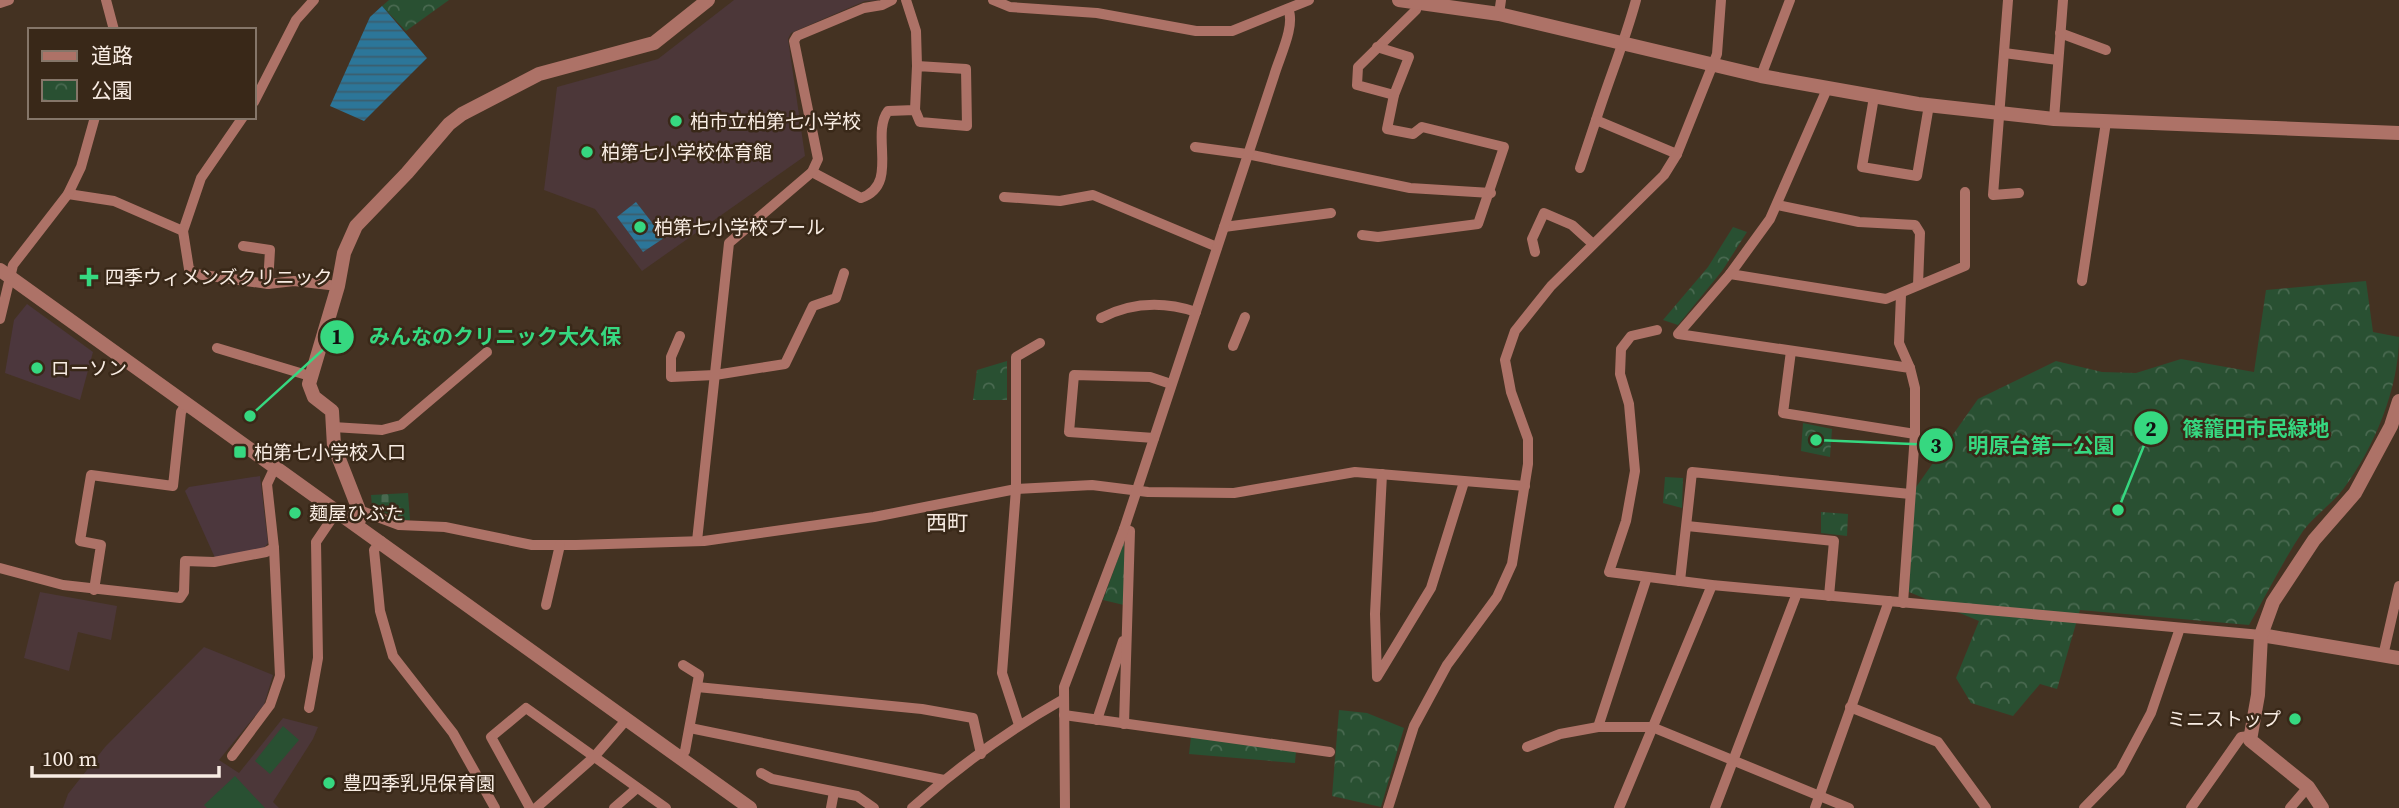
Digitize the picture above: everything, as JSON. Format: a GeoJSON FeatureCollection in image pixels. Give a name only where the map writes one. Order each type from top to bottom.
{"type":"FeatureCollection","features":[{"type":"Feature","properties":{"kind":"street"},"geometry":{"type":"LineString","coordinates":[[0,3],[9,0]]}},
{"type":"Feature","properties":{"kind":"street"},"geometry":{"type":"LineString","coordinates":[[106,0],[113,28]]}},
{"type":"Feature","properties":{"kind":"street"},"geometry":{"type":"LineString","coordinates":[[256,98],[296,20],[314,0]]}},
{"type":"Feature","properties":{"kind":"street"},"geometry":{"type":"LineString","coordinates":[[708,0],[654,43],[539,74],[462,114],[355,226],[344,253],[338,286],[310,376],[314,397],[332,411],[337,460],[358,517],[381,541],[750,808]]}},
{"type":"Feature","properties":{"kind":"street"},"geometry":{"type":"LineString","coordinates":[[697,541],[729,243],[812,172],[818,159],[794,41],[797,36],[808,31],[892,0]]}},
{"type":"Feature","properties":{"kind":"street"},"geometry":{"type":"LineString","coordinates":[[906,0],[916,31],[915,110],[920,121],[967,126],[966,69],[917,66]]}},
{"type":"Feature","properties":{"kind":"street"},"geometry":{"type":"LineString","coordinates":[[993,0],[1010,7],[1097,13],[1196,31],[1232,30],[1309,0]]}},
{"type":"Feature","properties":{"kind":"street"},"geometry":{"type":"LineString","coordinates":[[1399,0],[1500,7],[1625,44],[1761,76],[1929,105],[2054,119],[2399,133]]}},
{"type":"Feature","properties":{"kind":"street"},"geometry":{"type":"LineString","coordinates":[[1580,168],[1616,56],[1625,44],[1636,0]]}},
{"type":"Feature","properties":{"kind":"street"},"geometry":{"type":"LineString","coordinates":[[1388,808],[1414,726],[1447,665],[1497,597],[1512,564],[1525,486],[1528,439],[1511,392],[1505,360],[1515,331],[1551,286],[1664,175],[1677,154],[1717,54],[1721,0]]}},
{"type":"Feature","properties":{"kind":"street"},"geometry":{"type":"LineString","coordinates":[[1761,76],[1790,0]]}},
{"type":"Feature","properties":{"kind":"street"},"geometry":{"type":"LineString","coordinates":[[2008,0],[1993,195],[2019,193]]}},
{"type":"Feature","properties":{"kind":"street"},"geometry":{"type":"LineString","coordinates":[[2054,119],[2063,0]]}},
{"type":"Feature","properties":{"kind":"street"},"geometry":{"type":"LineString","coordinates":[[1394,94],[1357,85],[1358,67],[1416,10],[1417,3]]}},
{"type":"Feature","properties":{"kind":"street"},"geometry":{"type":"LineString","coordinates":[[1065,808],[1062,700],[1064,687],[1138,488],[1287,33],[1290,13],[1288,9]]}},
{"type":"Feature","properties":{"kind":"street"},"geometry":{"type":"LineString","coordinates":[[2060,33],[2106,50]]}},
{"type":"Feature","properties":{"kind":"street"},"geometry":{"type":"LineString","coordinates":[[1362,235],[1378,237],[1478,224],[1491,193],[1504,147],[1422,127],[1413,134],[1387,129],[1394,94],[1409,57],[1377,47]]}},
{"type":"Feature","properties":{"kind":"street"},"geometry":{"type":"LineString","coordinates":[[2004,53],[2059,60]]}},
{"type":"Feature","properties":{"kind":"street"},"geometry":{"type":"LineString","coordinates":[[1827,89],[1777,205],[1730,274],[1678,334],[1910,368]]}},
{"type":"Feature","properties":{"kind":"street"},"geometry":{"type":"LineString","coordinates":[[1874,97],[1862,167],[1917,176],[1929,105]]}},
{"type":"Feature","properties":{"kind":"street"},"geometry":{"type":"LineString","coordinates":[[812,172],[861,198],[869,196],[884,172],[881,120],[888,111],[915,110]]}},
{"type":"Feature","properties":{"kind":"street"},"geometry":{"type":"LineString","coordinates":[[0,319],[5,273],[68,194],[81,167],[94,119]]}},
{"type":"Feature","properties":{"kind":"street"},"geometry":{"type":"LineString","coordinates":[[242,119],[201,178],[183,231],[189,269],[196,274],[268,284],[294,281],[338,286]]}},
{"type":"Feature","properties":{"kind":"street"},"geometry":{"type":"LineString","coordinates":[[1596,120],[1677,154]]}},
{"type":"Feature","properties":{"kind":"street"},"geometry":{"type":"LineString","coordinates":[[2082,281],[2106,122]]}},
{"type":"Feature","properties":{"kind":"street"},"geometry":{"type":"LineString","coordinates":[[1195,147],[1247,154],[1410,188],[1491,193]]}},
{"type":"Feature","properties":{"kind":"street"},"geometry":{"type":"LineString","coordinates":[[1730,274],[1886,299],[1901,295],[1965,266],[1965,192]]}},
{"type":"Feature","properties":{"kind":"street"},"geometry":{"type":"LineString","coordinates":[[68,194],[114,201],[183,231]]}},
{"type":"Feature","properties":{"kind":"street"},"geometry":{"type":"LineString","coordinates":[[1004,197],[1060,201],[1093,195],[1217,247]]}},
{"type":"Feature","properties":{"kind":"street"},"geometry":{"type":"LineString","coordinates":[[1777,205],[1859,222],[1915,225],[1920,233],[1918,285]]}},
{"type":"Feature","properties":{"kind":"street"},"geometry":{"type":"LineString","coordinates":[[1535,252],[1532,239],[1544,212],[1572,225],[1593,244]]}},
{"type":"Feature","properties":{"kind":"street"},"geometry":{"type":"LineString","coordinates":[[1224,227],[1331,213]]}},
{"type":"Feature","properties":{"kind":"street"},"geometry":{"type":"LineString","coordinates":[[243,247],[270,250],[268,284]]}},
{"type":"Feature","properties":{"kind":"street"},"geometry":{"type":"LineString","coordinates":[[5,273],[337,511],[399,525],[445,527],[532,545],[697,541],[874,517],[1016,489],[1092,485],[1172,493],[1234,493],[1355,472],[1525,486]]}},
{"type":"Feature","properties":{"kind":"street"},"geometry":{"type":"LineString","coordinates":[[680,336],[671,357],[671,377],[715,375],[785,364],[813,306],[836,298],[844,273]]}},
{"type":"Feature","properties":{"kind":"street"},"geometry":{"type":"LineString","coordinates":[[1901,295],[1899,343],[1915,388],[1915,434],[1903,603]]}},
{"type":"Feature","properties":{"kind":"street"},"geometry":{"type":"LineString","coordinates":[[1101,318],[1124,306],[1172,304],[1196,312]]}},
{"type":"Feature","properties":{"kind":"street"},"geometry":{"type":"LineString","coordinates":[[1233,346],[1245,317]]}},
{"type":"Feature","properties":{"kind":"street"},"geometry":{"type":"LineString","coordinates":[[1657,330],[1631,337],[1621,349],[1620,374],[1629,404],[1635,471],[1626,521],[1609,572],[1712,585],[2261,635],[2399,658]]}},
{"type":"Feature","properties":{"kind":"street"},"geometry":{"type":"LineString","coordinates":[[1020,725],[1002,673],[1016,489],[1016,357],[1040,343]]}},
{"type":"Feature","properties":{"kind":"street"},"geometry":{"type":"LineString","coordinates":[[217,348],[310,376]]}},
{"type":"Feature","properties":{"kind":"street"},"geometry":{"type":"LineString","coordinates":[[1791,351],[1783,413],[1915,434]]}},
{"type":"Feature","properties":{"kind":"street"},"geometry":{"type":"LineString","coordinates":[[333,427],[382,429],[401,425],[487,352]]}},
{"type":"Feature","properties":{"kind":"street"},"geometry":{"type":"LineString","coordinates":[[1154,438],[1069,432],[1074,375],[1150,377],[1171,384]]}},
{"type":"Feature","properties":{"kind":"street"},"geometry":{"type":"LineString","coordinates":[[2322,808],[2308,787],[2255,745],[2249,736],[2258,695],[2261,635],[2273,601],[2301,558],[2355,493],[2371,467],[2399,401]]}},
{"type":"Feature","properties":{"kind":"street"},"geometry":{"type":"LineString","coordinates":[[94,590],[101,545],[80,541],[91,475],[173,486],[181,412],[187,403]]}},
{"type":"Feature","properties":{"kind":"street"},"geometry":{"type":"LineString","coordinates":[[232,756],[270,705],[280,676],[274,548],[267,484],[275,467]]}},
{"type":"Feature","properties":{"kind":"street"},"geometry":{"type":"LineString","coordinates":[[1679,581],[1692,472],[1910,494]]}},
{"type":"Feature","properties":{"kind":"street"},"geometry":{"type":"LineString","coordinates":[[1382,474],[1375,614],[1377,677],[1431,589],[1464,482]]}},
{"type":"Feature","properties":{"kind":"street"},"geometry":{"type":"LineString","coordinates":[[309,708],[318,658],[316,542],[337,511]]}},
{"type":"Feature","properties":{"kind":"street"},"geometry":{"type":"LineString","coordinates":[[1687,526],[1834,541],[1829,596]]}},
{"type":"Feature","properties":{"kind":"street"},"geometry":{"type":"LineString","coordinates":[[1124,529],[1130,531],[1124,724]]}},
{"type":"Feature","properties":{"kind":"street"},"geometry":{"type":"LineString","coordinates":[[381,541],[374,550],[380,611],[393,656],[453,733],[495,808]]}},
{"type":"Feature","properties":{"kind":"street"},"geometry":{"type":"LineString","coordinates":[[547,605],[560,545]]}},
{"type":"Feature","properties":{"kind":"street"},"geometry":{"type":"LineString","coordinates":[[0,568],[63,585],[180,598],[184,592],[185,561],[214,562],[274,548]]}},
{"type":"Feature","properties":{"kind":"street"},"geometry":{"type":"LineString","coordinates":[[1598,727],[1647,577]]}},
{"type":"Feature","properties":{"kind":"street"},"geometry":{"type":"LineString","coordinates":[[1619,808],[1712,585]]}},
{"type":"Feature","properties":{"kind":"street"},"geometry":{"type":"LineString","coordinates":[[2383,656],[2399,586]]}},
{"type":"Feature","properties":{"kind":"street"},"geometry":{"type":"LineString","coordinates":[[1715,808],[1796,602],[1797,593]]}},
{"type":"Feature","properties":{"kind":"street"},"geometry":{"type":"LineString","coordinates":[[1815,808],[1889,601]]}},
{"type":"Feature","properties":{"kind":"street"},"geometry":{"type":"LineString","coordinates":[[1097,720],[1127,628]]}},
{"type":"Feature","properties":{"kind":"street"},"geometry":{"type":"LineString","coordinates":[[2084,808],[2120,771],[2151,713],[2180,628]]}},
{"type":"Feature","properties":{"kind":"street"},"geometry":{"type":"LineString","coordinates":[[680,757],[685,751],[699,675],[683,665]]}},
{"type":"Feature","properties":{"kind":"street"},"geometry":{"type":"LineString","coordinates":[[697,687],[922,709],[973,718],[981,754]]}},
{"type":"Feature","properties":{"kind":"street"},"geometry":{"type":"LineString","coordinates":[[912,808],[944,780],[1020,725],[1062,700]]}},
{"type":"Feature","properties":{"kind":"street"},"geometry":{"type":"LineString","coordinates":[[1850,707],[1938,742],[1986,808]]}},
{"type":"Feature","properties":{"kind":"street"},"geometry":{"type":"LineString","coordinates":[[530,808],[491,737],[526,708],[666,808]]}},
{"type":"Feature","properties":{"kind":"street"},"geometry":{"type":"LineString","coordinates":[[1064,715],[1330,752]]}},
{"type":"Feature","properties":{"kind":"street"},"geometry":{"type":"LineString","coordinates":[[536,808],[594,757],[627,719]]}},
{"type":"Feature","properties":{"kind":"street"},"geometry":{"type":"LineString","coordinates":[[1527,747],[1560,734],[1598,727],[1652,727],[1849,808]]}},
{"type":"Feature","properties":{"kind":"street"},"geometry":{"type":"LineString","coordinates":[[690,728],[944,780]]}},
{"type":"Feature","properties":{"kind":"street"},"geometry":{"type":"LineString","coordinates":[[2191,808],[2241,737],[2249,736]]}},
{"type":"Feature","properties":{"kind":"street"},"geometry":{"type":"LineString","coordinates":[[761,773],[772,779],[857,796],[874,808]]}},
{"type":"Feature","properties":{"kind":"street"},"geometry":{"type":"LineString","coordinates":[[2290,808],[2308,787]]}},
{"type":"Feature","properties":{"kind":"street"},"geometry":{"type":"LineString","coordinates":[[614,808],[637,789]]}},
{"type":"Feature","properties":{"kind":"street"},"geometry":{"type":"LineString","coordinates":[[831,808],[834,792]]}},
{"type":"Feature","properties":{"kind":"shaded area","name":"柏市立柏第七小学校"},"geometry":{"type":"Polygon","coordinates":[[[734,0],[884,0],[865,1],[791,33],[788,39],[805,156],[642,271],[595,209],[544,190],[557,87],[658,59],[734,0]]]}},
{"type":"Feature","properties":{"kind":"shaded area"},"geometry":{"type":"Polygon","coordinates":[[[27,304],[93,352],[80,400],[5,373],[14,320],[27,304]]]}},
{"type":"Feature","properties":{"kind":"shaded area"},"geometry":{"type":"Polygon","coordinates":[[[260,476],[268,543],[264,548],[216,560],[185,491],[189,487],[260,476]]]}},
{"type":"Feature","properties":{"kind":"shaded area"},"geometry":{"type":"Polygon","coordinates":[[[40,592],[117,606],[111,640],[78,632],[69,671],[24,658],[40,592]]]}},
{"type":"Feature","properties":{"kind":"shaded area"},"geometry":{"type":"Polygon","coordinates":[[[204,647],[273,675],[264,705],[219,760],[239,773],[283,718],[318,727],[273,802],[279,808],[63,808],[68,794],[105,747],[204,647]]]}},
{"type":"Feature","properties":{"kind":"green space"},"geometry":{"type":"Polygon","coordinates":[[[389,0],[449,0],[406,31],[382,6],[389,0]]]}},
{"type":"Feature","properties":{"kind":"green space"},"geometry":{"type":"Polygon","coordinates":[[[1733,227],[1747,232],[1722,271],[1678,325],[1663,320],[1708,267],[1733,227]]]}},
{"type":"Feature","properties":{"kind":"green space"},"geometry":{"type":"Polygon","coordinates":[[[2366,281],[2373,332],[2399,337],[2390,397],[2375,436],[2355,472],[2339,494],[2303,531],[2249,625],[2080,610],[2057,689],[2040,684],[2013,716],[1971,703],[1956,678],[1979,621],[1909,592],[1914,490],[1978,399],[2056,361],[2102,372],[2136,373],[2181,359],[2254,372],[2266,290],[2366,281]]]}},
{"type":"Feature","properties":{"kind":"green space"},"geometry":{"type":"Polygon","coordinates":[[[1007,361],[1007,400],[973,400],[977,370],[1007,361]]]}},
{"type":"Feature","properties":{"kind":"green space"},"geometry":{"type":"Polygon","coordinates":[[[1803,423],[1832,429],[1830,457],[1801,451],[1803,423]]]}},
{"type":"Feature","properties":{"kind":"green space"},"geometry":{"type":"Polygon","coordinates":[[[1665,477],[1683,478],[1682,508],[1663,503],[1665,477]]]}},
{"type":"Feature","properties":{"kind":"green space"},"geometry":{"type":"Polygon","coordinates":[[[408,493],[410,520],[400,520],[372,506],[371,495],[408,493]]]}},
{"type":"Feature","properties":{"kind":"green space"},"geometry":{"type":"Polygon","coordinates":[[[1821,512],[1848,514],[1847,536],[1821,533],[1821,512]]]}},
{"type":"Feature","properties":{"kind":"green space"},"geometry":{"type":"Polygon","coordinates":[[[1124,542],[1128,606],[1103,600],[1124,542]]]}},
{"type":"Feature","properties":{"kind":"green space"},"geometry":{"type":"Polygon","coordinates":[[[1339,710],[1367,713],[1404,728],[1381,807],[1332,796],[1339,710]]]}},
{"type":"Feature","properties":{"kind":"green space"},"geometry":{"type":"Polygon","coordinates":[[[283,726],[299,740],[270,774],[255,761],[283,726]]]}},
{"type":"Feature","properties":{"kind":"green space"},"geometry":{"type":"Polygon","coordinates":[[[1191,737],[1296,751],[1295,763],[1189,754],[1191,737]]]}},
{"type":"Feature","properties":{"kind":"green space"},"geometry":{"type":"Polygon","coordinates":[[[235,776],[265,808],[207,808],[204,805],[235,776]]]}},
{"type":"Feature","properties":{"kind":"water"},"geometry":{"type":"Polygon","coordinates":[[[382,6],[427,58],[364,121],[330,106],[370,17],[382,6]]]}},
{"type":"Feature","properties":{"kind":"water","name":"柏第七小学校プール"},"geometry":{"type":"Polygon","coordinates":[[[636,202],[664,238],[643,252],[617,217],[636,202]]]}},
{"type":"Feature","properties":{"kind":"place","name":"柏市立柏第七小学校"},"geometry":{"type":"Point","coordinates":[676,121]}},
{"type":"Feature","properties":{"kind":"place","name":"柏第七小学校体育館"},"geometry":{"type":"Point","coordinates":[587,152]}},
{"type":"Feature","properties":{"kind":"place","name":"柏第七小学校プール"},"geometry":{"type":"Point","coordinates":[640,227]}},
{"type":"Feature","properties":{"kind":"place","name":"四季ウィメンズクリニック"},"geometry":{"type":"Point","coordinates":[89,277]}},
{"type":"Feature","properties":{"kind":"place","name":"ローソン"},"geometry":{"type":"Point","coordinates":[37,368]}},
{"type":"Feature","properties":{"kind":"place","name":"みんなのクリニック大久保"},"geometry":{"type":"Point","coordinates":[250,416]}},
{"type":"Feature","properties":{"kind":"place","name":"明原台第一公園"},"geometry":{"type":"Point","coordinates":[1816,440]}},
{"type":"Feature","properties":{"kind":"place","name":"柏第七小学校入口"},"geometry":{"type":"Point","coordinates":[240,452]}},
{"type":"Feature","properties":{"kind":"place","name":"篠籠田市民緑地"},"geometry":{"type":"Point","coordinates":[2118,510]}},
{"type":"Feature","properties":{"kind":"place","name":"麺屋ひぶた"},"geometry":{"type":"Point","coordinates":[295,513]}},
{"type":"Feature","properties":{"kind":"place","name":"ミニストップ"},"geometry":{"type":"Point","coordinates":[2295,719]}},
{"type":"Feature","properties":{"kind":"place","name":"豊四季乳児保育園"},"geometry":{"type":"Point","coordinates":[329,783]}},
{"type":"Feature","properties":{"kind":"district","name":"西町"},"geometry":{"type":"Point","coordinates":[947,522]}}]}
